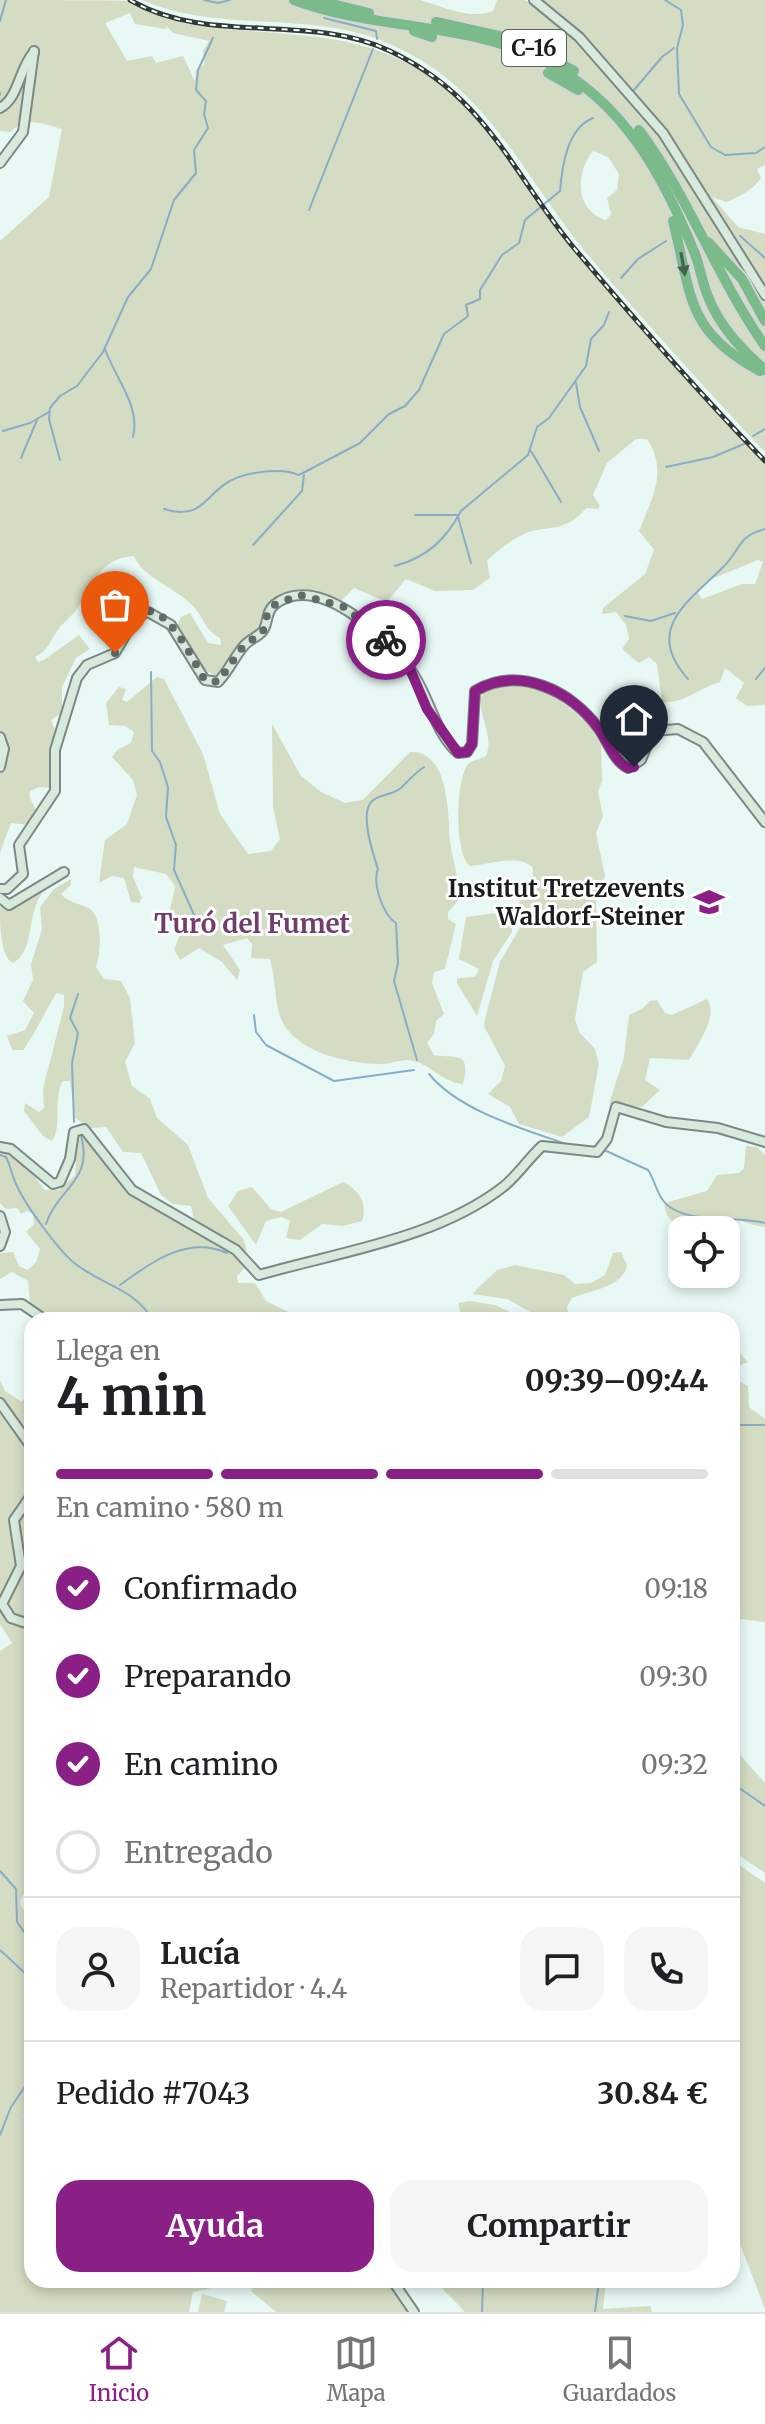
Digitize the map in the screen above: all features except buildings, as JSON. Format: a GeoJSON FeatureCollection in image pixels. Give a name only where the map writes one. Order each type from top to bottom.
{"type":"FeatureCollection","features":[{"type":"Feature","properties":{"kind":"highway","name":"C-16"},"geometry":{"type":"LineString","coordinates":[[294,0],[330,12],[476,36],[526,52],[563,72],[610,109],[640,144],[663,188],[695,254],[715,312],[738,347],[765,372]]}},
{"type":"Feature","properties":{"kind":"highway","name":"C-16"},"geometry":{"type":"LineString","coordinates":[[315,0],[359,11],[482,30],[513,39],[563,64],[598,88],[637,128],[659,159],[697,231],[765,346]]}},
{"type":"Feature","properties":{"kind":"highway"},"geometry":{"type":"LineString","coordinates":[[385,22],[432,37]]}},
{"type":"Feature","properties":{"kind":"highway"},"geometry":{"type":"LineString","coordinates":[[548,73],[610,109]]}},
{"type":"Feature","properties":{"kind":"highway","name":"C-16"},"geometry":{"type":"LineString","coordinates":[[663,188],[696,312],[722,348],[765,372]]}},
{"type":"Feature","properties":{"kind":"highway","name":"C-16"},"geometry":{"type":"LineString","coordinates":[[697,231],[736,271],[765,321]]}},
{"type":"Feature","properties":{"kind":"street"},"geometry":{"type":"LineString","coordinates":[[534,0],[579,37],[667,137],[765,295]]}},
{"type":"Feature","properties":{"kind":"street"},"geometry":{"type":"LineString","coordinates":[[0,108],[9,101],[23,65],[34,51],[23,132],[0,163]]}},
{"type":"Feature","properties":{"kind":"street"},"geometry":{"type":"LineString","coordinates":[[0,889],[7,889],[23,874],[19,845],[55,791],[55,750],[77,678],[87,665],[115,653],[127,629],[144,612],[157,615],[171,625],[202,677],[213,683],[222,679],[248,642],[263,631],[267,615],[274,605],[306,594],[339,605],[384,637],[410,669],[427,709],[458,753],[467,752],[472,744],[475,691],[527,679],[568,699],[597,726],[619,762],[628,768],[641,760],[653,731],[674,729],[703,742],[765,822]]}},
{"type":"Feature","properties":{"kind":"street"},"geometry":{"type":"LineString","coordinates":[[0,737],[4,749],[0,767]]}},
{"type":"Feature","properties":{"kind":"street"},"geometry":{"type":"LineString","coordinates":[[0,898],[9,905],[64,872]]}},
{"type":"Feature","properties":{"kind":"street"},"geometry":{"type":"LineString","coordinates":[[0,1147],[11,1149],[53,1184],[63,1179],[67,1171],[74,1132],[84,1129],[132,1190],[245,1259],[253,1273],[259,1275],[429,1225],[503,1187],[542,1146],[584,1153],[601,1149],[612,1113],[619,1107],[659,1120],[718,1128],[765,1142]]}},
{"type":"Feature","properties":{"kind":"street"},"geometry":{"type":"LineString","coordinates":[[0,1216],[5,1232],[0,1246]]}},
{"type":"Feature","properties":{"kind":"street"},"geometry":{"type":"LineString","coordinates":[[0,1305],[22,1304],[34,1312]]}},
{"type":"Feature","properties":{"kind":"street"},"geometry":{"type":"LineString","coordinates":[[0,1403],[24,1437]]}},
{"type":"Feature","properties":{"kind":"street"},"geometry":{"type":"LineString","coordinates":[[24,1506],[14,1520],[21,1566],[2,1604],[11,1618],[24,1622]]}},
{"type":"Feature","properties":{"kind":"street"},"geometry":{"type":"LineString","coordinates":[[398,2288],[414,2312]]}},
{"type":"Feature","properties":{"kind":"green space"},"geometry":{"type":"Polygon","coordinates":[[[0,0],[127,1],[191,25],[347,42],[375,49],[429,76],[482,125],[578,254],[683,376],[765,464],[765,705],[747,706],[736,698],[744,683],[725,668],[720,682],[678,701],[662,702],[657,664],[649,657],[639,663],[622,649],[629,639],[626,625],[616,612],[602,614],[603,608],[645,574],[654,550],[639,531],[656,486],[657,463],[647,439],[636,439],[607,463],[593,495],[600,506],[598,509],[586,508],[569,523],[530,532],[509,542],[487,561],[490,578],[473,590],[435,591],[406,579],[387,602],[354,588],[341,601],[309,593],[271,603],[260,630],[217,677],[204,669],[177,626],[181,617],[190,613],[208,643],[221,645],[220,638],[192,605],[152,577],[134,556],[113,561],[99,573],[46,649],[35,657],[38,662],[44,660],[79,635],[90,649],[76,658],[62,687],[62,713],[51,720],[55,730],[50,788],[39,787],[30,791],[36,810],[29,825],[11,823],[0,853],[0,241],[49,197],[62,129],[28,122],[11,132],[0,131],[0,0]],[[130,13],[105,23],[127,61],[152,56],[156,63],[183,56],[195,81],[196,70],[204,65],[203,51],[209,41],[173,33],[166,26],[166,29],[135,24],[130,13]],[[758,560],[709,580],[697,591],[702,599],[742,584],[755,584],[763,562],[758,560]]]}},
{"type":"Feature","properties":{"kind":"green space"},"geometry":{"type":"Polygon","coordinates":[[[142,0],[420,0],[456,12],[475,14],[493,11],[497,0],[523,0],[535,4],[541,0],[765,0],[765,165],[757,169],[761,178],[758,182],[741,195],[726,202],[712,197],[738,227],[765,234],[765,452],[605,275],[496,129],[473,102],[446,78],[416,57],[380,40],[351,31],[291,23],[230,20],[171,10],[142,0]],[[593,151],[581,180],[581,190],[588,208],[606,220],[611,214],[607,198],[617,190],[619,174],[608,157],[593,151]]]}},
{"type":"Feature","properties":{"kind":"green space"},"geometry":{"type":"Polygon","coordinates":[[[157,677],[164,679],[203,754],[220,814],[248,854],[271,851],[280,839],[273,808],[272,724],[301,776],[321,792],[345,803],[363,800],[410,752],[423,754],[433,762],[440,773],[447,801],[458,897],[448,912],[448,919],[456,924],[445,969],[434,972],[432,983],[444,1014],[436,1021],[434,1034],[427,1043],[434,1055],[463,1060],[463,1084],[408,1060],[365,1063],[323,1054],[309,1047],[288,1030],[281,1019],[270,959],[251,958],[252,944],[247,938],[223,945],[240,970],[237,980],[222,962],[199,948],[180,960],[174,950],[180,934],[170,912],[175,886],[166,874],[134,867],[133,877],[142,898],[139,903],[131,902],[124,878],[112,876],[99,883],[105,840],[127,824],[137,795],[133,780],[112,757],[117,750],[131,743],[134,732],[125,726],[109,725],[106,703],[119,687],[126,689],[122,700],[127,702],[157,677]]]}},
{"type":"Feature","properties":{"kind":"green space"},"geometry":{"type":"Polygon","coordinates":[[[515,685],[545,690],[573,710],[592,729],[601,746],[602,781],[598,792],[603,816],[596,833],[605,876],[596,896],[597,962],[583,972],[575,1019],[579,1032],[595,1049],[599,1064],[589,1117],[562,1137],[519,1124],[510,1107],[488,1094],[501,1081],[505,1066],[484,1026],[485,1019],[500,962],[521,926],[519,895],[532,887],[533,868],[520,861],[470,866],[461,847],[459,832],[459,799],[464,771],[469,763],[486,756],[488,749],[480,698],[487,690],[515,685]]]}},
{"type":"Feature","properties":{"kind":"green space"},"geometry":{"type":"Polygon","coordinates":[[[71,879],[71,885],[61,894],[90,909],[97,920],[100,945],[96,967],[104,979],[121,981],[130,998],[135,1043],[125,1062],[132,1086],[150,1099],[157,1118],[188,1145],[208,1198],[244,1240],[247,1253],[194,1220],[191,1206],[173,1204],[161,1195],[141,1153],[123,1152],[106,1127],[91,1128],[75,1118],[70,1081],[63,1081],[60,1088],[57,1127],[52,1141],[43,1136],[24,1111],[25,1103],[39,1112],[44,1108],[43,1089],[64,995],[57,993],[23,1050],[12,1050],[7,1036],[25,1030],[34,1013],[23,1001],[33,980],[31,964],[42,929],[40,907],[54,889],[71,879]]]}},
{"type":"Feature","properties":{"kind":"green space"},"geometry":{"type":"Polygon","coordinates":[[[46,888],[35,908],[25,949],[13,963],[3,947],[0,907],[10,908],[46,888]]]}},
{"type":"Feature","properties":{"kind":"green space"},"geometry":{"type":"Polygon","coordinates":[[[512,911],[512,932],[493,961],[477,1016],[457,983],[457,978],[475,977],[479,969],[459,959],[466,917],[512,911]]]}},
{"type":"Feature","properties":{"kind":"green space"},"geometry":{"type":"Polygon","coordinates":[[[707,999],[711,1013],[709,1021],[689,1060],[650,1058],[645,1080],[660,1090],[642,1107],[609,1104],[624,1057],[629,1015],[650,1001],[657,1000],[665,1013],[672,1015],[707,999]]]}},
{"type":"Feature","properties":{"kind":"green space"},"geometry":{"type":"Polygon","coordinates":[[[81,1130],[106,1158],[124,1190],[242,1261],[245,1268],[237,1276],[238,1283],[255,1283],[266,1301],[289,1312],[40,1312],[30,1304],[28,1281],[12,1272],[0,1279],[0,1253],[13,1252],[19,1266],[28,1270],[36,1262],[40,1249],[26,1232],[34,1224],[33,1214],[27,1211],[21,1214],[17,1208],[6,1209],[0,1203],[0,1150],[20,1161],[45,1190],[59,1190],[75,1175],[81,1130]]]}},
{"type":"Feature","properties":{"kind":"green space"},"geometry":{"type":"Polygon","coordinates":[[[746,1146],[757,1147],[765,1155],[765,1227],[740,1221],[740,1216],[667,1214],[665,1203],[707,1191],[717,1175],[739,1173],[744,1168],[746,1146]]]}},
{"type":"Feature","properties":{"kind":"green space"},"geometry":{"type":"Polygon","coordinates":[[[343,1182],[361,1198],[364,1208],[362,1221],[343,1226],[322,1224],[300,1240],[286,1238],[290,1221],[281,1217],[266,1221],[256,1245],[228,1206],[238,1191],[252,1187],[271,1209],[281,1212],[343,1182]]]}},
{"type":"Feature","properties":{"kind":"green space"},"geometry":{"type":"Polygon","coordinates":[[[621,1252],[627,1265],[624,1273],[605,1287],[572,1298],[567,1307],[568,1312],[530,1312],[507,1299],[472,1294],[497,1270],[515,1265],[564,1275],[575,1284],[591,1283],[605,1275],[613,1253],[621,1252]]]}},
{"type":"Feature","properties":{"kind":"green space"},"geometry":{"type":"Polygon","coordinates":[[[469,1301],[495,1305],[510,1312],[461,1312],[458,1303],[469,1301]]]}},
{"type":"Feature","properties":{"kind":"green space"},"geometry":{"type":"Polygon","coordinates":[[[740,1353],[748,1362],[740,1365],[740,1353]]]}},
{"type":"Feature","properties":{"kind":"green space"},"geometry":{"type":"Polygon","coordinates":[[[0,1380],[5,1391],[22,1402],[24,1398],[24,1893],[20,1902],[24,1911],[24,2288],[212,2288],[193,2292],[189,2312],[0,2312],[0,1651],[12,1643],[0,1624],[0,1380]]]}},
{"type":"Feature","properties":{"kind":"green space"},"geometry":{"type":"Polygon","coordinates":[[[740,1382],[748,1386],[749,1407],[765,1419],[765,1622],[740,1619],[740,1382]]]}},
{"type":"Feature","properties":{"kind":"green space"},"geometry":{"type":"Polygon","coordinates":[[[740,1755],[765,1783],[765,1873],[740,1856],[740,1755]]]}},
{"type":"Feature","properties":{"kind":"green space"},"geometry":{"type":"Polygon","coordinates":[[[740,1866],[765,1883],[765,2309],[740,2244],[740,1866]]]}},
{"type":"Feature","properties":{"kind":"green space"},"geometry":{"type":"Polygon","coordinates":[[[249,2288],[392,2288],[407,2312],[276,2312],[251,2291],[254,2289],[249,2288]]]}},
{"type":"Feature","properties":{"kind":"green space"},"geometry":{"type":"Polygon","coordinates":[[[442,2288],[605,2288],[603,2309],[650,2306],[652,2312],[465,2312],[442,2288]]]}},
{"type":"Feature","properties":{"kind":"green space"},"geometry":{"type":"Polygon","coordinates":[[[202,2294],[227,2301],[224,2312],[198,2312],[202,2294]]]}},
{"type":"Feature","properties":{"kind":"waterway"},"geometry":{"type":"LineString","coordinates":[[0,21],[6,0]]}},
{"type":"Feature","properties":{"kind":"waterway"},"geometry":{"type":"LineString","coordinates":[[204,0],[218,3],[230,0]]}},
{"type":"Feature","properties":{"kind":"waterway"},"geometry":{"type":"LineString","coordinates":[[665,0],[681,10],[683,25],[677,48],[679,94],[711,147],[725,155],[756,153],[765,147]]}},
{"type":"Feature","properties":{"kind":"waterway"},"geometry":{"type":"LineString","coordinates":[[324,18],[376,31],[377,39]]}},
{"type":"Feature","properties":{"kind":"waterway"},"geometry":{"type":"LineString","coordinates":[[60,460],[49,419],[50,408],[60,396],[77,386],[103,352],[128,297],[151,269],[174,200],[196,173],[194,150],[208,128],[204,114],[206,101],[196,90],[198,70],[213,38]]}},
{"type":"Feature","properties":{"kind":"waterway"},"geometry":{"type":"LineString","coordinates":[[634,90],[662,57],[674,48]]}},
{"type":"Feature","properties":{"kind":"waterway"},"geometry":{"type":"LineString","coordinates":[[309,210],[373,49]]}},
{"type":"Feature","properties":{"kind":"waterway"},"geometry":{"type":"LineString","coordinates":[[164,509],[177,512],[195,509],[222,486],[245,475],[274,471],[303,473],[360,443],[389,414],[405,406],[419,390],[444,334],[468,316],[466,305],[480,299],[480,290],[502,255],[519,243],[525,220],[560,191],[564,160],[572,139],[577,130],[593,118]]}},
{"type":"Feature","properties":{"kind":"waterway"},"geometry":{"type":"LineString","coordinates":[[740,236],[765,258]]}},
{"type":"Feature","properties":{"kind":"waterway"},"geometry":{"type":"LineString","coordinates":[[621,278],[638,259],[666,241]]}},
{"type":"Feature","properties":{"kind":"waterway"},"geometry":{"type":"LineString","coordinates":[[395,566],[417,558],[435,546],[461,511],[528,455],[537,427],[549,418],[586,366],[591,339],[604,325],[609,312]]}},
{"type":"Feature","properties":{"kind":"waterway"},"geometry":{"type":"LineString","coordinates":[[105,349],[130,403],[133,437]]}},
{"type":"Feature","properties":{"kind":"waterway"},"geometry":{"type":"LineString","coordinates":[[576,383],[580,407],[599,451]]}},
{"type":"Feature","properties":{"kind":"waterway"},"geometry":{"type":"LineString","coordinates":[[3,431],[30,423],[49,412]]}},
{"type":"Feature","properties":{"kind":"waterway"},"geometry":{"type":"LineString","coordinates":[[21,458],[37,420]]}},
{"type":"Feature","properties":{"kind":"waterway"},"geometry":{"type":"LineString","coordinates":[[753,436],[765,429]]}},
{"type":"Feature","properties":{"kind":"waterway"},"geometry":{"type":"LineString","coordinates":[[666,467],[713,457],[744,444]]}},
{"type":"Feature","properties":{"kind":"waterway"},"geometry":{"type":"LineString","coordinates":[[531,451],[561,502]]}},
{"type":"Feature","properties":{"kind":"waterway"},"geometry":{"type":"LineString","coordinates":[[253,545],[302,491],[304,475]]}},
{"type":"Feature","properties":{"kind":"waterway"},"geometry":{"type":"LineString","coordinates":[[415,515],[457,515]]}},
{"type":"Feature","properties":{"kind":"waterway"},"geometry":{"type":"LineString","coordinates":[[458,517],[471,563]]}},
{"type":"Feature","properties":{"kind":"waterway"},"geometry":{"type":"LineString","coordinates":[[688,679],[675,661],[669,644],[677,615],[726,564],[745,538],[765,529]]}},
{"type":"Feature","properties":{"kind":"waterway"},"geometry":{"type":"LineString","coordinates":[[625,616],[651,621],[675,613]]}},
{"type":"Feature","properties":{"kind":"waterway"},"geometry":{"type":"LineString","coordinates":[[756,679],[765,668]]}},
{"type":"Feature","properties":{"kind":"waterway"},"geometry":{"type":"LineString","coordinates":[[151,672],[152,751],[160,762],[168,787],[166,817],[176,845],[174,870],[200,928]]}},
{"type":"Feature","properties":{"kind":"waterway"},"geometry":{"type":"LineString","coordinates":[[417,1060],[394,981],[398,963],[396,923],[383,906],[378,890],[378,869],[368,834],[367,815],[372,801],[398,790],[424,767]]}},
{"type":"Feature","properties":{"kind":"waterway"},"geometry":{"type":"LineString","coordinates":[[74,1122],[72,1063],[78,1033],[70,1018],[78,994]]}},
{"type":"Feature","properties":{"kind":"waterway"},"geometry":{"type":"LineString","coordinates":[[254,1015],[256,1032],[266,1045],[334,1081],[414,1070]]}},
{"type":"Feature","properties":{"kind":"waterway"},"geometry":{"type":"LineString","coordinates":[[429,1074],[458,1099],[476,1109],[572,1146]]}},
{"type":"Feature","properties":{"kind":"waterway"},"geometry":{"type":"LineString","coordinates":[[46,1224],[58,1201],[79,1174],[84,1151],[81,1135]]}},
{"type":"Feature","properties":{"kind":"waterway"},"geometry":{"type":"LineString","coordinates":[[602,1149],[648,1170],[662,1199],[682,1213],[765,1223]]}},
{"type":"Feature","properties":{"kind":"waterway"},"geometry":{"type":"LineString","coordinates":[[0,1155],[6,1157],[27,1204],[66,1256],[84,1270],[126,1293],[147,1312]]}},
{"type":"Feature","properties":{"kind":"waterway"},"geometry":{"type":"LineString","coordinates":[[120,1285],[157,1260],[184,1249],[212,1248],[227,1253]]}},
{"type":"Feature","properties":{"kind":"waterway"},"geometry":{"type":"LineString","coordinates":[[740,1425],[765,1425]]}},
{"type":"Feature","properties":{"kind":"waterway"},"geometry":{"type":"LineString","coordinates":[[740,1789],[765,1806]]}},
{"type":"Feature","properties":{"kind":"waterway"},"geometry":{"type":"LineString","coordinates":[[0,1871],[16,1889],[17,1922],[24,1932]]}},
{"type":"Feature","properties":{"kind":"waterway"},"geometry":{"type":"LineString","coordinates":[[0,1950],[24,1972]]}},
{"type":"Feature","properties":{"kind":"waterway"},"geometry":{"type":"LineString","coordinates":[[0,2135],[11,2107],[24,2088]]}},
{"type":"Feature","properties":{"kind":"waterway"},"geometry":{"type":"LineString","coordinates":[[482,2312],[483,2288]]}},
{"type":"Feature","properties":{"kind":"waterway"},"geometry":{"type":"LineString","coordinates":[[595,2312],[598,2288]]}},
{"type":"Feature","properties":{"kind":"railway"},"geometry":{"type":"LineString","coordinates":[[130,0],[160,14],[192,22],[326,33],[359,39],[390,51],[451,90],[495,138],[574,248],[765,461]]}},
{"type":"Feature","properties":{"kind":"way so far"},"geometry":{"type":"LineString","coordinates":[[115,653],[136,617],[144,612],[153,613],[171,625],[181,638],[202,677],[209,683],[218,682],[242,648],[263,631],[267,615],[274,605],[306,594],[344,607],[386,640]]}},
{"type":"Feature","properties":{"kind":"place","name":"Institut Tretzevents Waldorf-Steiner"},"geometry":{"type":"Point","coordinates":[709,902]}},
{"type":"Feature","properties":{"kind":"district","name":"Turó del Fumet"},"geometry":{"type":"Point","coordinates":[252,923]}},
{"type":"Feature","properties":{"kind":"route"},"geometry":{"type":"LineString","coordinates":[[386,640],[410,669],[427,709],[458,753],[467,752],[472,744],[475,691],[484,685],[527,679],[568,699],[597,726],[619,762],[628,768],[634,767]]}}]}
